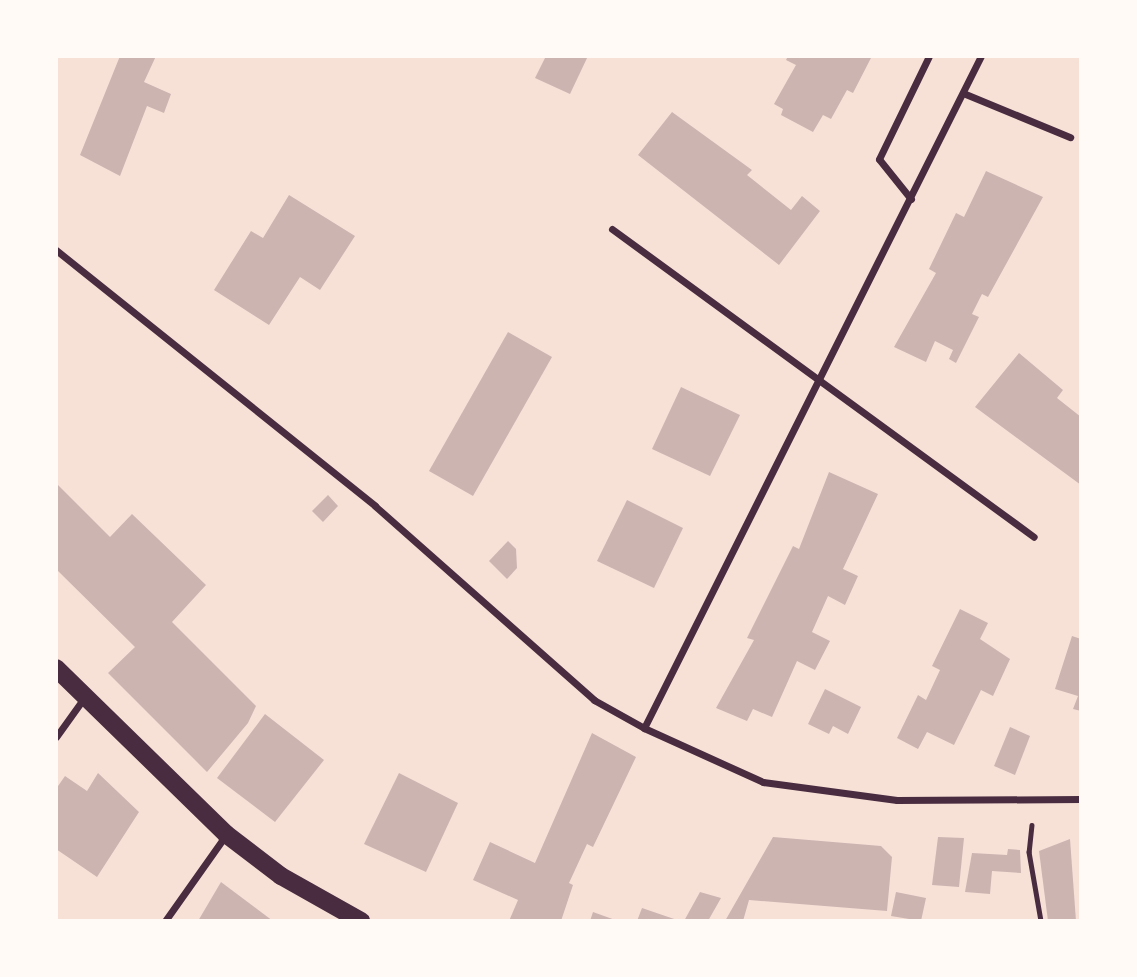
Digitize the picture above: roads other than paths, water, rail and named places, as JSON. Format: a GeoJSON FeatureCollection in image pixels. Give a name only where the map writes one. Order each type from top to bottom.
{"type":"FeatureCollection","features":[{"type":"Feature","properties":{"kind":"main road"},"geometry":{"type":"LineString","coordinates":[[56,668],[226,834],[281,876],[361,921]]}},
{"type":"Feature","properties":{"kind":"street"},"geometry":{"type":"LineString","coordinates":[[911,199],[879,159],[929,56]]}},
{"type":"Feature","properties":{"kind":"street"},"geometry":{"type":"LineString","coordinates":[[644,728],[981,56]]}},
{"type":"Feature","properties":{"kind":"street"},"geometry":{"type":"LineString","coordinates":[[963,93],[1070,137]]}},
{"type":"Feature","properties":{"kind":"street"},"geometry":{"type":"LineString","coordinates":[[612,229],[816,381],[1034,537]]}},
{"type":"Feature","properties":{"kind":"street"},"geometry":{"type":"LineString","coordinates":[[56,250],[375,506],[594,701],[644,728],[764,782],[897,800],[1081,799]]}},
{"type":"Feature","properties":{"kind":"street"},"geometry":{"type":"LineString","coordinates":[[56,737],[85,697]]}},
{"type":"Feature","properties":{"kind":"street"},"geometry":{"type":"LineString","coordinates":[[165,921],[226,834]]}}]}
